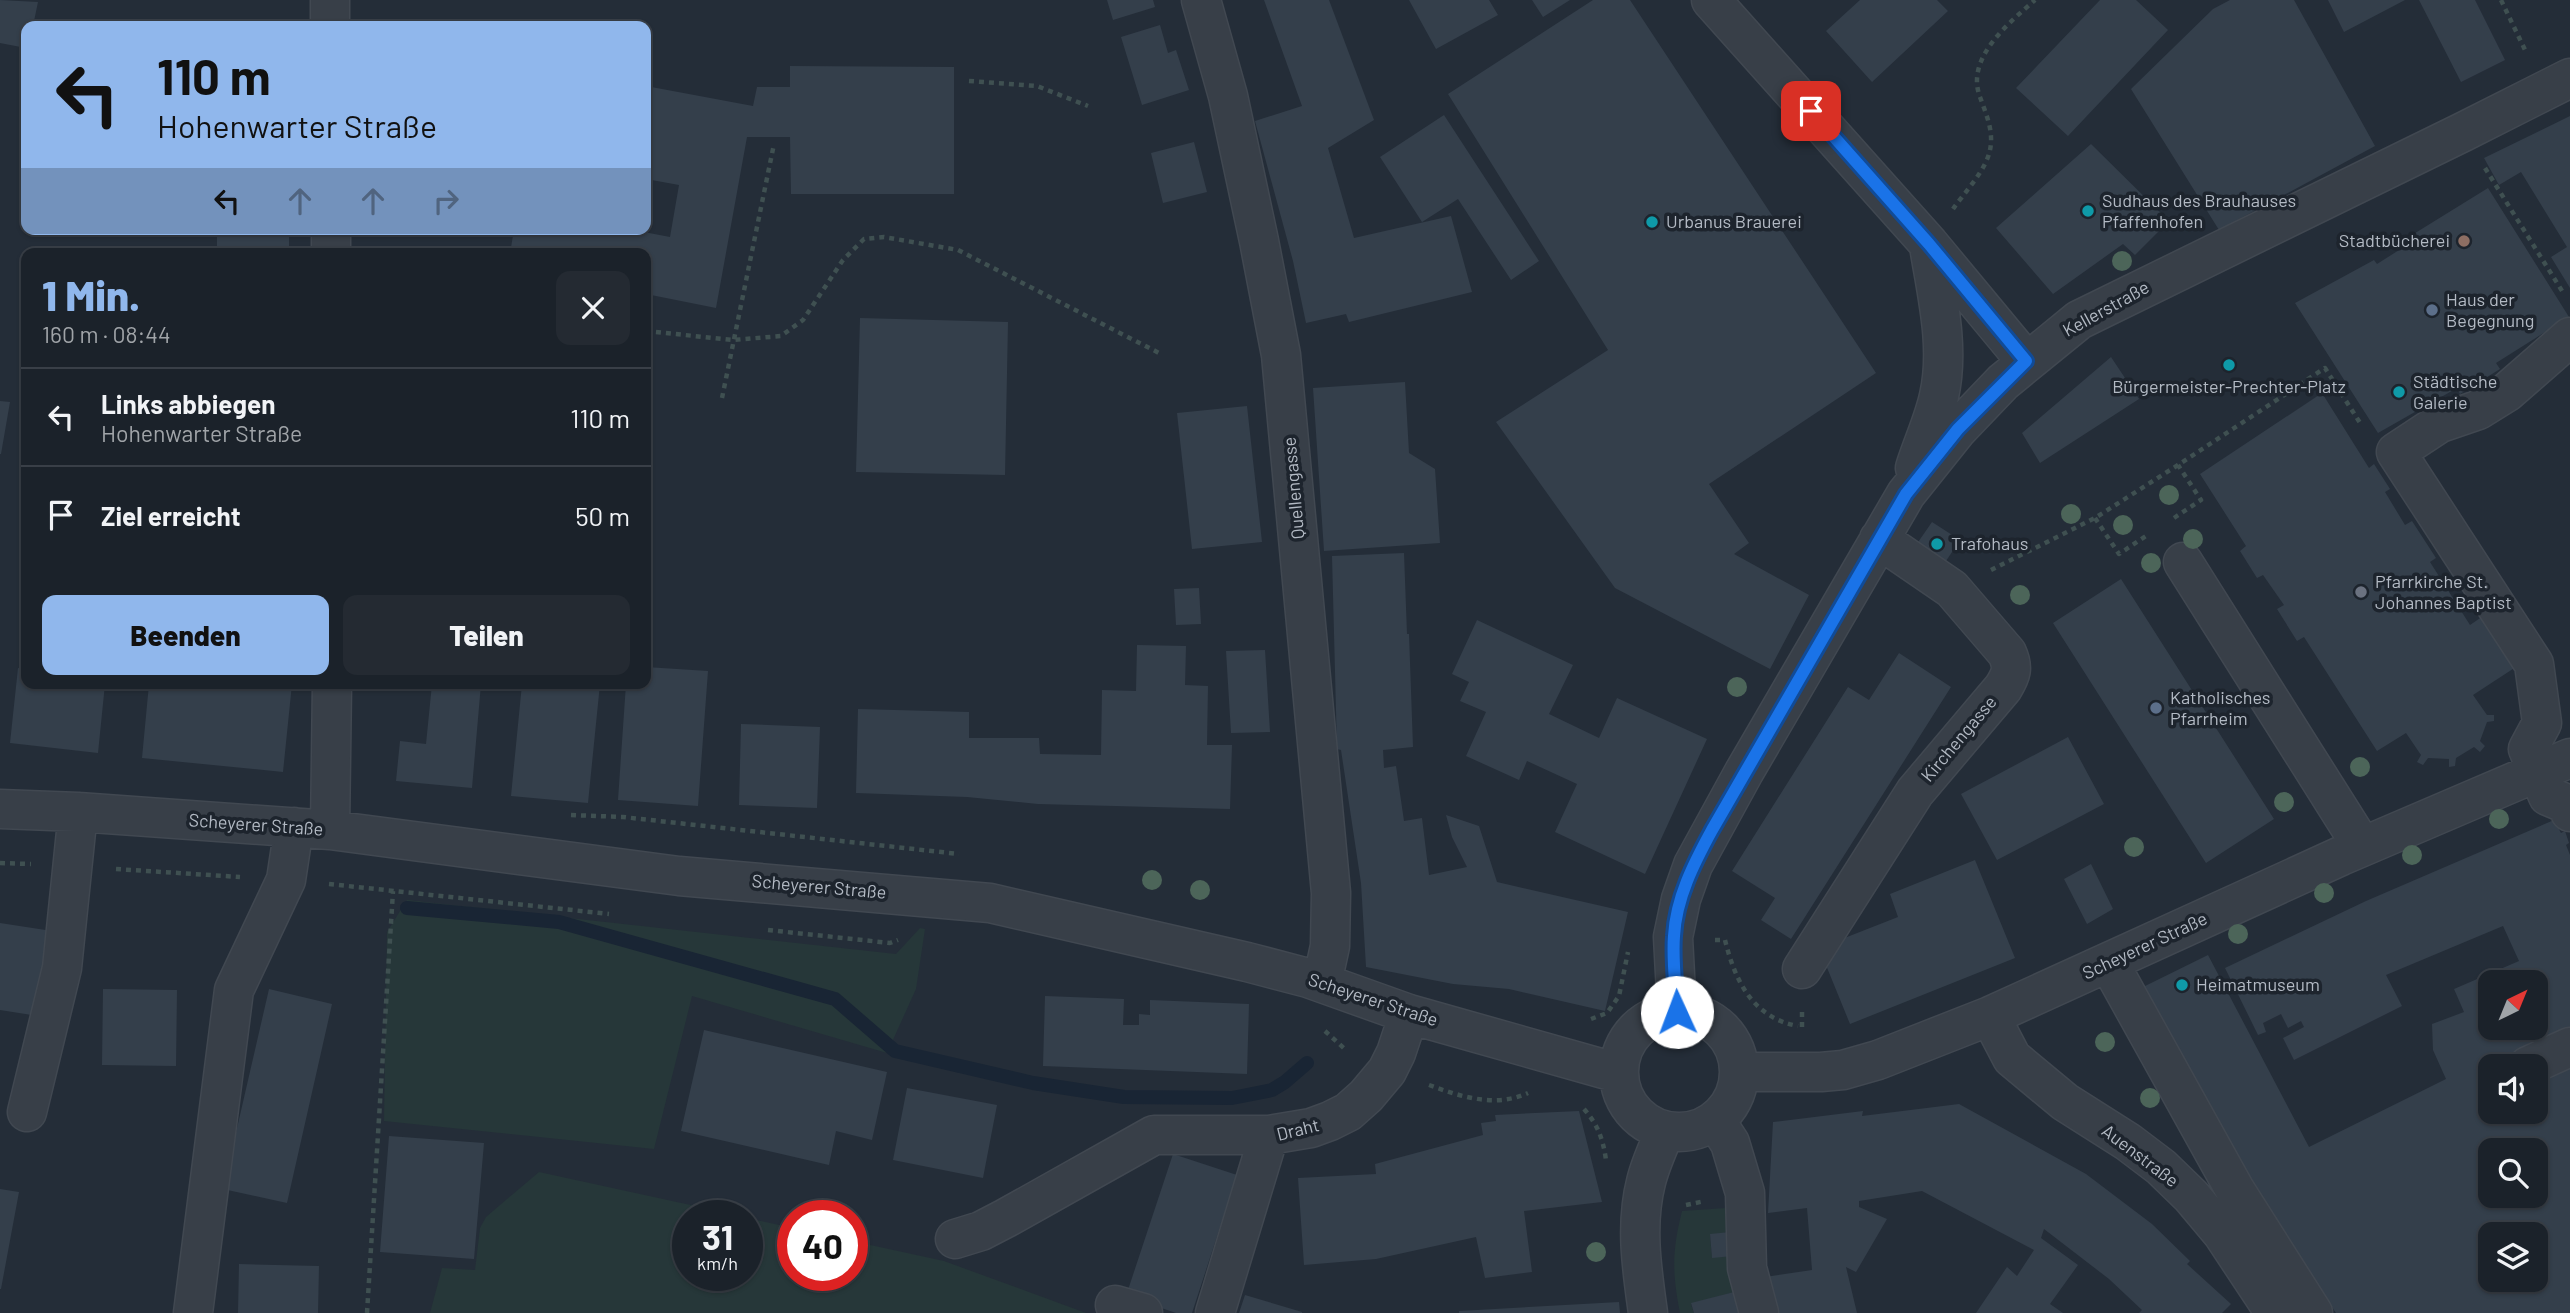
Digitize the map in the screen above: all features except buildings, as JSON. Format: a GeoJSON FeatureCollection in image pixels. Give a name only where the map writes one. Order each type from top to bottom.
{"type":"FeatureCollection","features":[{"type":"Feature","properties":{"kind":"street"},"geometry":{"type":"LineString","coordinates":[[330,0],[330,21]]}},
{"type":"Feature","properties":{"kind":"street","name":"Quellengasse"},"geometry":{"type":"LineString","coordinates":[[1201,0],[1228,96],[1281,355],[1331,893],[1330,946],[1322,983]]}},
{"type":"Feature","properties":{"kind":"street"},"geometry":{"type":"LineString","coordinates":[[1711,0],[1929,244],[2026,361]]}},
{"type":"Feature","properties":{"kind":"street","name":"Kellerstraße"},"geometry":{"type":"LineString","coordinates":[[1677,1012],[1674,937],[1681,899],[1693,865],[1906,494],[1958,429],[2026,361],[2078,320],[2557,84]]}},
{"type":"Feature","properties":{"kind":"street"},"geometry":{"type":"LineString","coordinates":[[1906,494],[1939,396],[1942,337],[1929,244]]}},
{"type":"Feature","properties":{"kind":"street"},"geometry":{"type":"LineString","coordinates":[[2568,808],[2548,796],[2554,765],[2528,749],[2556,714],[2535,664],[2396,452],[2440,424],[2478,410],[2507,392],[2570,337]]}},
{"type":"Feature","properties":{"kind":"street","name":"Kirchengasse"},"geometry":{"type":"LineString","coordinates":[[1802,969],[1915,792],[2011,675],[2012,664],[2007,653],[1952,589],[1879,539]]}},
{"type":"Feature","properties":{"kind":"street"},"geometry":{"type":"LineString","coordinates":[[2183,562],[2362,846]]}},
{"type":"Feature","properties":{"kind":"street"},"geometry":{"type":"LineString","coordinates":[[193,1313],[234,990],[312,829],[331,689]]}},
{"type":"Feature","properties":{"kind":"street","name":"Scheyerer Straße"},"geometry":{"type":"LineString","coordinates":[[1739,1072],[1843,1070],[1878,1060],[1990,1016],[2362,846],[2554,765]]}},
{"type":"Feature","properties":{"kind":"street","name":"Scheyerer Straße"},"geometry":{"type":"LineString","coordinates":[[0,809],[312,829],[678,876],[990,903],[1247,962],[1322,983],[1409,1014],[1618,1073]]}},
{"type":"Feature","properties":{"kind":"street"},"geometry":{"type":"LineString","coordinates":[[27,1112],[62,968],[78,812]]}},
{"type":"Feature","properties":{"kind":"street"},"geometry":{"type":"LineString","coordinates":[[2109,963],[2235,1190],[2313,1313]]}},
{"type":"Feature","properties":{"kind":"street"},"geometry":{"type":"LineString","coordinates":[[1677,1012],[1696,1015],[1713,1023],[1727,1036],[1736,1053],[1739,1072],[1737,1088],[1730,1103],[1715,1120],[1691,1131],[1665,1131],[1642,1120],[1629,1107],[1621,1090],[1618,1073],[1621,1054],[1629,1037],[1643,1024],[1659,1015],[1677,1012]]}},
{"type":"Feature","properties":{"kind":"street","name":"Draht"},"geometry":{"type":"LineString","coordinates":[[1215,1313],[1269,1135],[1311,1128],[1348,1112],[1366,1096],[1387,1070],[1396,1053],[1409,1014]]}},
{"type":"Feature","properties":{"kind":"street","name":"Auenstraße"},"geometry":{"type":"LineString","coordinates":[[1990,1016],[2012,1058],[2065,1102],[2128,1142],[2161,1167],[2191,1196],[2222,1233],[2275,1313]]}},
{"type":"Feature","properties":{"kind":"street"},"geometry":{"type":"LineString","coordinates":[[2548,1057],[2570,1047]]}},
{"type":"Feature","properties":{"kind":"street"},"geometry":{"type":"LineString","coordinates":[[1715,1120],[1730,1143],[1745,1193],[1747,1268],[1759,1313]]}},
{"type":"Feature","properties":{"kind":"street"},"geometry":{"type":"LineString","coordinates":[[1648,1313],[1641,1262],[1640,1219],[1646,1182],[1665,1131]]}},
{"type":"Feature","properties":{"kind":"street"},"geometry":{"type":"LineString","coordinates":[[955,1239],[981,1231],[1006,1218],[1154,1135],[1269,1135]]}},
{"type":"Feature","properties":{"kind":"path"},"geometry":{"type":"LineString","coordinates":[[1929,244],[1990,154],[1992,139],[1988,118],[1978,93],[1977,76],[1981,62],[2010,23],[2035,0]]}},
{"type":"Feature","properties":{"kind":"path"},"geometry":{"type":"LineString","coordinates":[[2501,0],[2557,84]]}},
{"type":"Feature","properties":{"kind":"path"},"geometry":{"type":"LineString","coordinates":[[970,80],[1037,86],[1088,106]]}},
{"type":"Feature","properties":{"kind":"path"},"geometry":{"type":"LineString","coordinates":[[2463,132],[2570,304]]}},
{"type":"Feature","properties":{"kind":"path"},"geometry":{"type":"LineString","coordinates":[[722,398],[774,144]]}},
{"type":"Feature","properties":{"kind":"path"},"geometry":{"type":"LineString","coordinates":[[651,332],[733,340],[781,336],[803,320],[843,260],[864,239],[884,237],[958,250],[1161,354]]}},
{"type":"Feature","properties":{"kind":"path"},"geometry":{"type":"LineString","coordinates":[[1952,589],[2095,518],[2325,368],[2373,443],[2396,452]]}},
{"type":"Feature","properties":{"kind":"path"},"geometry":{"type":"LineString","coordinates":[[2171,520],[2202,500],[2178,466]]}},
{"type":"Feature","properties":{"kind":"path"},"geometry":{"type":"LineString","coordinates":[[2095,518],[2119,554],[2151,534]]}},
{"type":"Feature","properties":{"kind":"path"},"geometry":{"type":"LineString","coordinates":[[367,1313],[393,891]]}},
{"type":"Feature","properties":{"kind":"path"},"geometry":{"type":"LineString","coordinates":[[1725,940],[1735,976],[1768,1017],[1811,1028]]}},
{"type":"Feature","properties":{"kind":"path"},"geometry":{"type":"LineString","coordinates":[[1585,1019],[1593,1019],[1607,1013],[1619,996],[1629,947]]}},
{"type":"Feature","properties":{"kind":"path"},"geometry":{"type":"LineString","coordinates":[[1577,1102],[1596,1122],[1604,1142],[1608,1172]]}},
{"type":"Feature","properties":{"kind":"path"},"geometry":{"type":"LineString","coordinates":[[1643,1205],[1676,1207],[1745,1193]]}},
{"type":"Feature","properties":{"kind":"shaded area"},"geometry":{"type":"Polygon","coordinates":[[[407,900],[896,954],[920,928],[925,929],[916,989],[887,1053],[692,996],[654,1149],[384,1121],[387,932],[407,900]]]}},
{"type":"Feature","properties":{"kind":"shaded area"},"geometry":{"type":"Polygon","coordinates":[[[539,1172],[672,1201],[672,1291],[763,1291],[763,1221],[777,1225],[777,1291],[868,1291],[868,1244],[944,1261],[1086,1313],[430,1313],[442,1268],[475,1270],[480,1228],[486,1217],[539,1172]]]}},
{"type":"Feature","properties":{"kind":"shaded area"},"geometry":{"type":"Polygon","coordinates":[[[1726,1208],[1730,1232],[1710,1235],[1712,1257],[1733,1256],[1742,1290],[1691,1304],[1694,1313],[1680,1313],[1674,1262],[1682,1211],[1726,1208]]]}},
{"type":"Feature","properties":{"kind":"waterway"},"geometry":{"type":"LineString","coordinates":[[407,908],[559,922],[835,999],[895,1051],[1033,1083],[1124,1097],[1232,1098],[1272,1090],[1307,1063]]}},
{"type":"Feature","properties":{"kind":"place","name":"Sudhaus des Brauhauses Pfaffenhofen"},"geometry":{"type":"Point","coordinates":[2088,211]}},
{"type":"Feature","properties":{"kind":"place","name":"Urbanus Brauerei"},"geometry":{"type":"Point","coordinates":[1652,222]}},
{"type":"Feature","properties":{"kind":"place","name":"Stadtbücherei"},"geometry":{"type":"Point","coordinates":[2464,241]}},
{"type":"Feature","properties":{"kind":"place","name":"Haus der Begegnung"},"geometry":{"type":"Point","coordinates":[2432,310]}},
{"type":"Feature","properties":{"kind":"place","name":"Bürgermeister-Prechter-Platz"},"geometry":{"type":"Point","coordinates":[2229,365]}},
{"type":"Feature","properties":{"kind":"place","name":"Städtische Galerie"},"geometry":{"type":"Point","coordinates":[2399,392]}},
{"type":"Feature","properties":{"kind":"place","name":"Trafohaus"},"geometry":{"type":"Point","coordinates":[1937,544]}},
{"type":"Feature","properties":{"kind":"place","name":"Pfarrkirche St. Johannes Baptist"},"geometry":{"type":"Point","coordinates":[2361,592]}},
{"type":"Feature","properties":{"kind":"place","name":"Katholisches Pfarrheim"},"geometry":{"type":"Point","coordinates":[2156,708]}},
{"type":"Feature","properties":{"kind":"place","name":"Heimatmuseum"},"geometry":{"type":"Point","coordinates":[2182,985]}},
{"type":"Feature","properties":{"kind":"route"},"geometry":{"type":"LineString","coordinates":[[1677,1012],[1674,937],[1676,919],[1693,865],[1756,751],[1906,494],[1958,429],[2026,361],[1929,244],[1811,111]]}}]}
